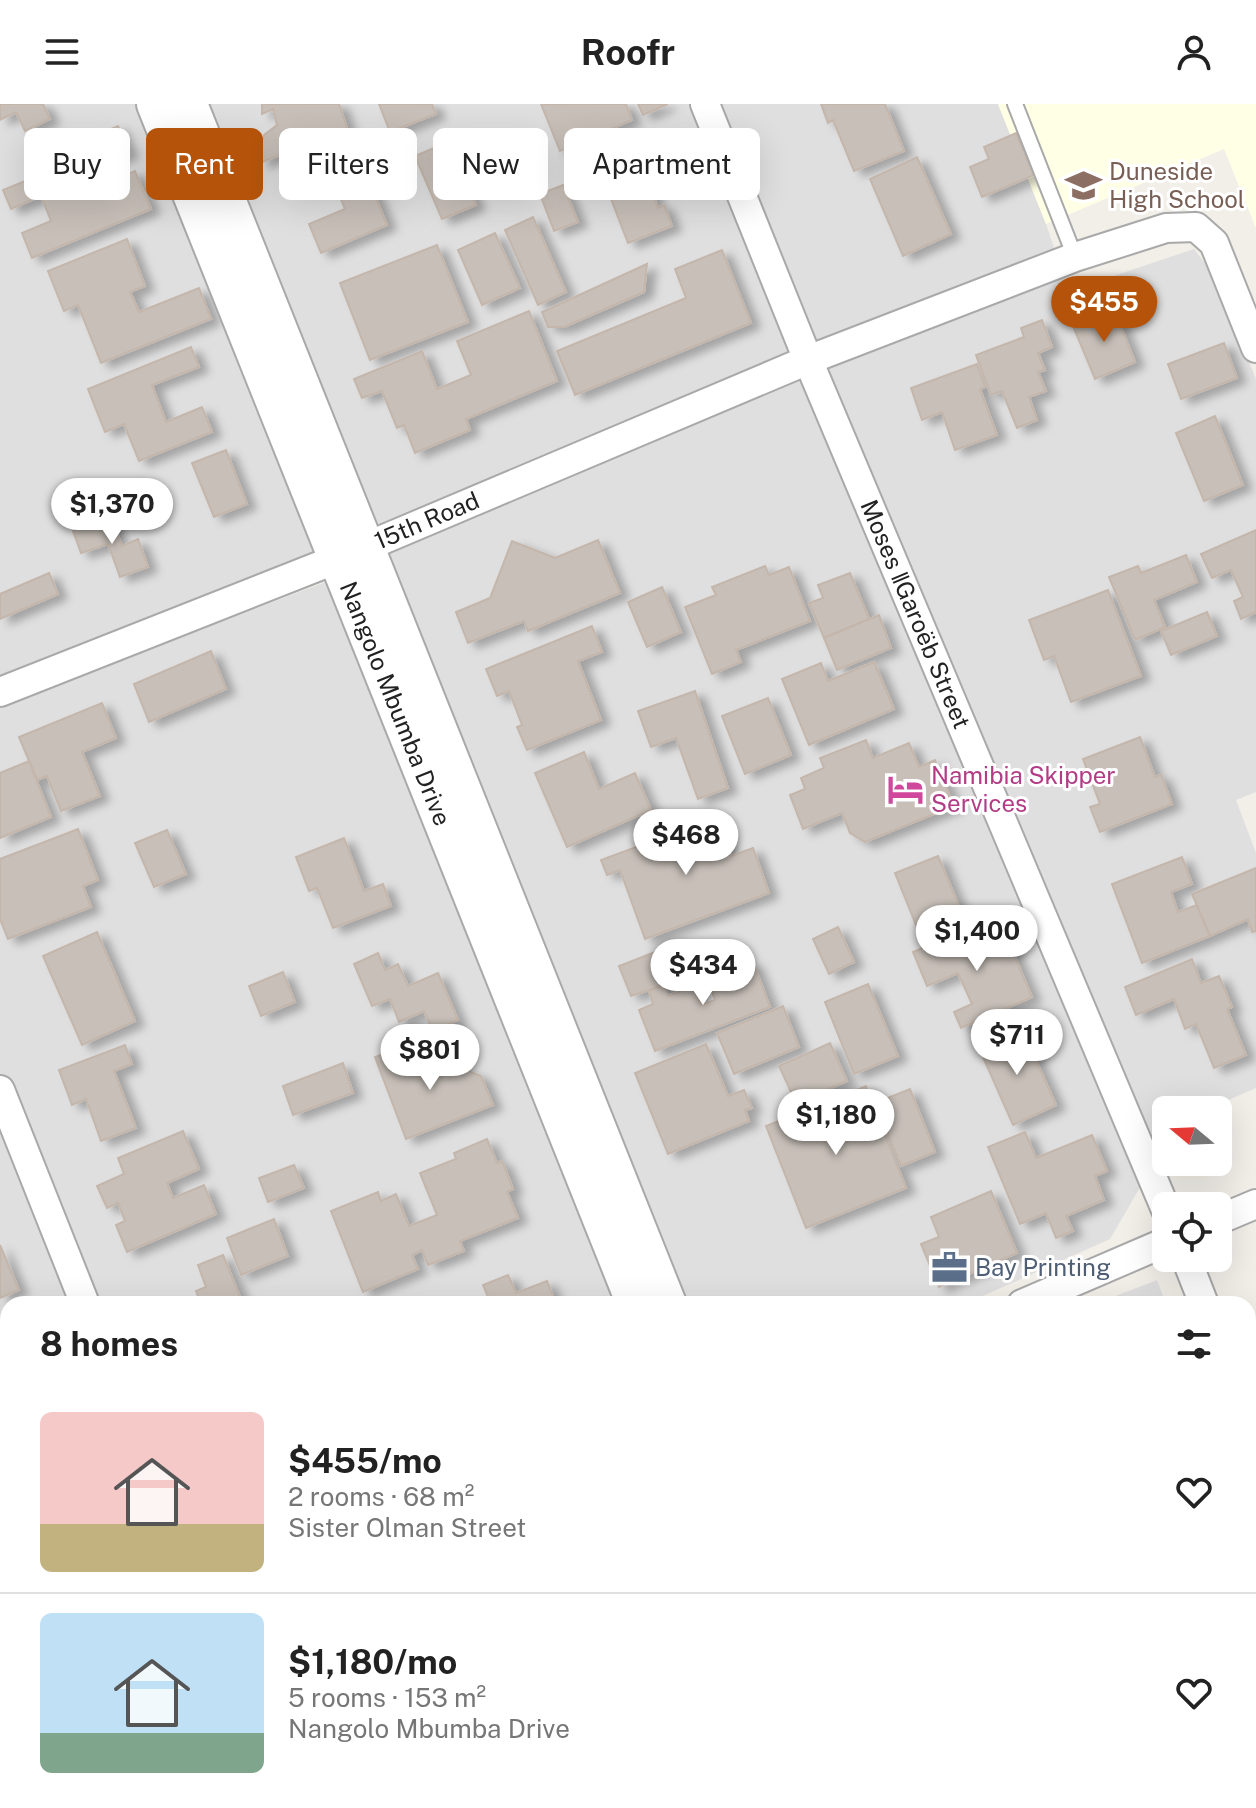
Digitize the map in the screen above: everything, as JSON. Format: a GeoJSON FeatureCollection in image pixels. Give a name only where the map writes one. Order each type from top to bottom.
{"type":"FeatureCollection","features":[{"type":"Feature","properties":{"kind":"street","name":"Nangolo Mbumba Drive"},"geometry":{"type":"LineString","coordinates":[[155,104],[352,553],[665,1296]]}},
{"type":"Feature","properties":{"kind":"street","name":"Nangolo Mbumba Drive"},"geometry":{"type":"LineString","coordinates":[[189,104],[352,553],[632,1296]]}},
{"type":"Feature","properties":{"kind":"street","name":"Moses ǁGaroëb Street"},"geometry":{"type":"LineString","coordinates":[[705,104],[808,360],[1158,1192]]}},
{"type":"Feature","properties":{"kind":"street","name":"15th Road"},"geometry":{"type":"LineString","coordinates":[[0,692],[352,553],[808,360],[1075,257],[1166,228],[1196,227],[1214,243],[1256,348]]}},
{"type":"Feature","properties":{"kind":"street"},"geometry":{"type":"LineString","coordinates":[[0,1090],[82,1296]]}},
{"type":"Feature","properties":{"kind":"street"},"geometry":{"type":"LineString","coordinates":[[1232,1214],[1256,1204]]}},
{"type":"Feature","properties":{"kind":"street"},"geometry":{"type":"LineString","coordinates":[[1041,1296],[1152,1248]]}},
{"type":"Feature","properties":{"kind":"street"},"geometry":{"type":"LineString","coordinates":[[1191,1272],[1201,1296]]}},
{"type":"Feature","properties":{"kind":"lane"},"geometry":{"type":"LineString","coordinates":[[1015,104],[1075,257]]}},
{"type":"Feature","properties":{"kind":"shaded area"},"geometry":{"type":"Polygon","coordinates":[[[0,104],[142,104],[152,128],[146,128],[146,200],[181,200],[323,554],[0,679],[0,104]]]}},
{"type":"Feature","properties":{"kind":"shaded area"},"geometry":{"type":"Polygon","coordinates":[[[204,104],[998,104],[1069,291],[1194,249],[1214,275],[1256,379],[1256,792],[1236,800],[1256,853],[1256,1088],[1232,1098],[1152,1096],[1152,1167],[1110,1239],[983,1296],[684,1296],[242,200],[263,200],[263,128],[214,128],[204,104]]]}},
{"type":"Feature","properties":{"kind":"shaded area","name":"Duneside High School"},"geometry":{"type":"Polygon","coordinates":[[[998,104],[1256,104],[1256,228],[1224,149],[1046,224],[998,104]]]}},
{"type":"Feature","properties":{"kind":"shaded area"},"geometry":{"type":"Polygon","coordinates":[[[328,581],[614,1296],[0,1296],[0,706],[328,581]]]}},
{"type":"Feature","properties":{"kind":"shaded area"},"geometry":{"type":"Polygon","coordinates":[[[1157,1280],[1163,1296],[1116,1296],[1157,1280]]]}},
{"type":"Feature","properties":{"kind":"building"},"geometry":{"type":"Polygon","coordinates":[[[0,104],[43,104],[50,119],[24,129],[16,112],[0,120],[0,104]]]}},
{"type":"Feature","properties":{"kind":"building"},"geometry":{"type":"Polygon","coordinates":[[[262,104],[339,104],[347,128],[279,128],[279,155],[263,162],[264,135],[277,125],[273,109],[262,114],[262,104]]]}},
{"type":"Feature","properties":{"kind":"building"},"geometry":{"type":"Polygon","coordinates":[[[379,104],[432,104],[436,114],[400,128],[388,128],[379,104]]]}},
{"type":"Feature","properties":{"kind":"building"},"geometry":{"type":"Polygon","coordinates":[[[541,104],[626,104],[632,120],[613,128],[564,128],[564,149],[560,151],[541,104]]]}},
{"type":"Feature","properties":{"kind":"building"},"geometry":{"type":"Polygon","coordinates":[[[638,104],[668,104],[643,115],[638,104]]]}},
{"type":"Feature","properties":{"kind":"building"},"geometry":{"type":"Polygon","coordinates":[[[821,104],[885,104],[904,151],[854,171],[833,120],[828,123],[821,104]]]}},
{"type":"Feature","properties":{"kind":"building"},"geometry":{"type":"Polygon","coordinates":[[[1016,133],[1034,175],[982,197],[970,167],[989,159],[984,147],[1016,133]]]}},
{"type":"Feature","properties":{"kind":"building"},"geometry":{"type":"Polygon","coordinates":[[[433,148],[433,198],[417,161],[417,155],[433,148]]]}},
{"type":"Feature","properties":{"kind":"building"},"geometry":{"type":"Polygon","coordinates":[[[917,157],[951,234],[903,256],[870,179],[917,157]]]}},
{"type":"Feature","properties":{"kind":"building"},"geometry":{"type":"Polygon","coordinates":[[[135,171],[151,209],[32,258],[22,233],[51,221],[43,200],[130,200],[130,173],[135,171]]]}},
{"type":"Feature","properties":{"kind":"building"},"geometry":{"type":"Polygon","coordinates":[[[24,181],[24,200],[32,200],[11,209],[3,190],[24,181]]]}},
{"type":"Feature","properties":{"kind":"building"},"geometry":{"type":"Polygon","coordinates":[[[563,185],[564,200],[569,200],[578,222],[554,231],[542,200],[548,200],[548,191],[563,185]]]}},
{"type":"Feature","properties":{"kind":"building"},"geometry":{"type":"Polygon","coordinates":[[[341,200],[377,200],[387,225],[321,253],[309,224],[345,209],[341,200]]]}},
{"type":"Feature","properties":{"kind":"building"},"geometry":{"type":"Polygon","coordinates":[[[434,200],[474,200],[476,205],[442,219],[434,200]]]}},
{"type":"Feature","properties":{"kind":"building"},"geometry":{"type":"Polygon","coordinates":[[[611,200],[655,200],[658,208],[664,205],[672,226],[628,243],[611,200]]]}},
{"type":"Feature","properties":{"kind":"building"},"geometry":{"type":"Polygon","coordinates":[[[533,217],[566,292],[538,305],[505,230],[533,217]]]}},
{"type":"Feature","properties":{"kind":"building"},"geometry":{"type":"Polygon","coordinates":[[[495,233],[520,288],[482,305],[458,250],[495,233]]]}},
{"type":"Feature","properties":{"kind":"building"},"geometry":{"type":"Polygon","coordinates":[[[127,239],[145,286],[130,292],[139,312],[199,288],[211,319],[101,363],[78,305],[64,311],[48,271],[127,239]]]}},
{"type":"Feature","properties":{"kind":"building"},"geometry":{"type":"Polygon","coordinates":[[[437,245],[468,322],[370,360],[340,283],[437,245]]]}},
{"type":"Feature","properties":{"kind":"building"},"geometry":{"type":"Polygon","coordinates":[[[722,250],[751,323],[575,395],[557,351],[686,298],[675,269],[722,250]]]}},
{"type":"Feature","properties":{"kind":"building"},"geometry":{"type":"Polygon","coordinates":[[[647,264],[644,292],[564,327],[548,327],[542,312],[647,264]]]}},
{"type":"Feature","properties":{"kind":"building"},"geometry":{"type":"Polygon","coordinates":[[[1114,309],[1135,362],[1095,379],[1073,326],[1114,309]]]}},
{"type":"Feature","properties":{"kind":"building"},"geometry":{"type":"Polygon","coordinates":[[[529,311],[557,381],[466,419],[470,430],[415,453],[404,425],[397,428],[382,391],[362,398],[354,379],[422,351],[437,389],[471,375],[457,341],[529,311]]]}},
{"type":"Feature","properties":{"kind":"building"},"geometry":{"type":"Polygon","coordinates":[[[1042,320],[1052,347],[1038,353],[1045,370],[1038,372],[1046,391],[1029,397],[1037,420],[1017,428],[1002,391],[991,395],[976,355],[1024,337],[1021,328],[1042,320]]]}},
{"type":"Feature","properties":{"kind":"building"},"geometry":{"type":"Polygon","coordinates":[[[1224,343],[1237,378],[1181,399],[1168,364],[1224,343]]]}},
{"type":"Feature","properties":{"kind":"building"},"geometry":{"type":"Polygon","coordinates":[[[191,347],[199,367],[152,385],[166,422],[202,407],[212,432],[139,461],[124,424],[105,432],[88,389],[191,347]]]}},
{"type":"Feature","properties":{"kind":"building"},"geometry":{"type":"Polygon","coordinates":[[[977,364],[985,387],[980,389],[997,435],[955,450],[942,412],[922,420],[911,388],[977,364]]]}},
{"type":"Feature","properties":{"kind":"building"},"geometry":{"type":"Polygon","coordinates":[[[1215,416],[1243,485],[1204,501],[1176,433],[1215,416]]]}},
{"type":"Feature","properties":{"kind":"building"},"geometry":{"type":"Polygon","coordinates":[[[226,450],[247,504],[214,517],[192,463],[226,450]]]}},
{"type":"Feature","properties":{"kind":"building"},"geometry":{"type":"Polygon","coordinates":[[[111,517],[122,546],[138,539],[148,567],[120,577],[108,544],[81,553],[73,531],[111,517]]]}},
{"type":"Feature","properties":{"kind":"building"},"geometry":{"type":"Polygon","coordinates":[[[1256,530],[1256,612],[1241,619],[1234,601],[1243,597],[1231,570],[1212,578],[1201,554],[1256,530]]]}},
{"type":"Feature","properties":{"kind":"building"},"geometry":{"type":"Polygon","coordinates":[[[598,540],[620,593],[528,631],[524,621],[468,643],[456,612],[490,598],[512,541],[555,558],[598,540]]]}},
{"type":"Feature","properties":{"kind":"building"},"geometry":{"type":"Polygon","coordinates":[[[1186,555],[1197,582],[1154,600],[1165,627],[1135,640],[1109,577],[1138,566],[1141,573],[1186,555]]]}},
{"type":"Feature","properties":{"kind":"building"},"geometry":{"type":"Polygon","coordinates":[[[765,566],[769,575],[789,567],[810,621],[736,650],[741,662],[712,674],[685,607],[716,595],[712,587],[765,566]]]}},
{"type":"Feature","properties":{"kind":"building"},"geometry":{"type":"Polygon","coordinates":[[[49,573],[58,594],[0,619],[0,594],[49,573]]]}},
{"type":"Feature","properties":{"kind":"building"},"geometry":{"type":"Polygon","coordinates":[[[850,573],[869,619],[824,638],[809,603],[823,598],[818,585],[850,573]]]}},
{"type":"Feature","properties":{"kind":"building"},"geometry":{"type":"Polygon","coordinates":[[[662,587],[681,632],[647,647],[628,602],[662,587]]]}},
{"type":"Feature","properties":{"kind":"building"},"geometry":{"type":"Polygon","coordinates":[[[1108,590],[1141,676],[1071,702],[1054,656],[1044,660],[1029,620],[1108,590]]]}},
{"type":"Feature","properties":{"kind":"building"},"geometry":{"type":"Polygon","coordinates":[[[1207,612],[1217,636],[1171,655],[1161,631],[1207,612]]]}},
{"type":"Feature","properties":{"kind":"building"},"geometry":{"type":"Polygon","coordinates":[[[879,615],[891,648],[837,670],[824,638],[879,615]]]}},
{"type":"Feature","properties":{"kind":"building"},"geometry":{"type":"Polygon","coordinates":[[[592,626],[602,652],[578,661],[601,720],[527,750],[517,727],[522,725],[509,691],[497,696],[486,669],[592,626]]]}},
{"type":"Feature","properties":{"kind":"building"},"geometry":{"type":"Polygon","coordinates":[[[211,651],[226,689],[149,722],[134,684],[211,651]]]}},
{"type":"Feature","properties":{"kind":"building"},"geometry":{"type":"Polygon","coordinates":[[[874,662],[894,709],[809,745],[782,679],[821,663],[828,681],[874,662]]]}},
{"type":"Feature","properties":{"kind":"building"},"geometry":{"type":"Polygon","coordinates":[[[695,691],[728,788],[698,799],[676,738],[651,747],[638,711],[695,691]]]}},
{"type":"Feature","properties":{"kind":"building"},"geometry":{"type":"Polygon","coordinates":[[[768,698],[791,755],[745,774],[722,716],[768,698]]]}},
{"type":"Feature","properties":{"kind":"building"},"geometry":{"type":"Polygon","coordinates":[[[102,703],[116,738],[82,752],[100,796],[61,811],[47,776],[37,780],[19,737],[102,703]]]}},
{"type":"Feature","properties":{"kind":"building"},"geometry":{"type":"Polygon","coordinates":[[[1140,737],[1155,777],[1161,775],[1172,804],[1100,832],[1090,807],[1100,804],[1083,759],[1140,737]]]}},
{"type":"Feature","properties":{"kind":"building"},"geometry":{"type":"Polygon","coordinates":[[[866,740],[873,758],[909,743],[919,767],[935,760],[954,806],[865,842],[850,833],[842,813],[803,829],[790,795],[805,789],[801,778],[824,768],[820,758],[866,740]]]}},
{"type":"Feature","properties":{"kind":"building"},"geometry":{"type":"Polygon","coordinates":[[[584,752],[599,789],[635,773],[651,810],[567,847],[535,773],[584,752]]]}},
{"type":"Feature","properties":{"kind":"building"},"geometry":{"type":"Polygon","coordinates":[[[29,761],[51,817],[0,838],[0,773],[29,761]]]}},
{"type":"Feature","properties":{"kind":"building"},"geometry":{"type":"Polygon","coordinates":[[[717,817],[731,856],[753,848],[769,893],[645,939],[620,870],[607,875],[601,860],[717,817]]]}},
{"type":"Feature","properties":{"kind":"building"},"geometry":{"type":"Polygon","coordinates":[[[78,829],[98,880],[83,886],[91,907],[8,939],[0,919],[0,859],[78,829]]]}},
{"type":"Feature","properties":{"kind":"building"},"geometry":{"type":"Polygon","coordinates":[[[167,830],[186,874],[154,887],[135,843],[167,830]]]}},
{"type":"Feature","properties":{"kind":"building"},"geometry":{"type":"Polygon","coordinates":[[[344,838],[364,891],[383,884],[391,906],[333,928],[317,888],[309,891],[296,857],[344,838]]]}},
{"type":"Feature","properties":{"kind":"building"},"geometry":{"type":"Polygon","coordinates":[[[938,856],[961,911],[918,930],[895,873],[938,856]]]}},
{"type":"Feature","properties":{"kind":"building"},"geometry":{"type":"Polygon","coordinates":[[[1182,857],[1192,884],[1171,892],[1178,912],[1197,905],[1210,936],[1142,963],[1112,884],[1182,857]]]}},
{"type":"Feature","properties":{"kind":"building"},"geometry":{"type":"Polygon","coordinates":[[[1256,868],[1256,931],[1252,932],[1248,919],[1210,936],[1192,894],[1256,868]]]}},
{"type":"Feature","properties":{"kind":"building"},"geometry":{"type":"Polygon","coordinates":[[[838,927],[854,962],[829,974],[813,939],[838,927]]]}},
{"type":"Feature","properties":{"kind":"building"},"geometry":{"type":"Polygon","coordinates":[[[1002,927],[1032,997],[961,1028],[954,1012],[972,1004],[958,973],[927,986],[913,952],[950,936],[955,948],[1002,927]]]}},
{"type":"Feature","properties":{"kind":"building"},"geometry":{"type":"Polygon","coordinates":[[[97,932],[135,1021],[82,1045],[43,956],[97,932]]]}},
{"type":"Feature","properties":{"kind":"building"},"geometry":{"type":"Polygon","coordinates":[[[673,945],[685,975],[631,996],[619,966],[673,945]]]}},
{"type":"Feature","properties":{"kind":"building"},"geometry":{"type":"Polygon","coordinates":[[[378,953],[385,970],[398,964],[408,986],[438,973],[458,1020],[433,1031],[424,1011],[399,1022],[390,999],[372,1006],[354,964],[378,953]]]}},
{"type":"Feature","properties":{"kind":"building"},"geometry":{"type":"Polygon","coordinates":[[[1192,959],[1201,983],[1219,976],[1232,1007],[1227,1009],[1246,1055],[1214,1068],[1196,1024],[1185,1029],[1174,999],[1136,1015],[1125,987],[1192,959]]]}},
{"type":"Feature","properties":{"kind":"building"},"geometry":{"type":"Polygon","coordinates":[[[753,962],[770,1007],[655,1051],[639,1010],[653,1004],[649,991],[664,985],[668,996],[693,986],[701,1005],[715,1000],[707,980],[753,962]]]}},
{"type":"Feature","properties":{"kind":"building"},"geometry":{"type":"Polygon","coordinates":[[[283,972],[295,1002],[261,1016],[249,986],[283,972]]]}},
{"type":"Feature","properties":{"kind":"building"},"geometry":{"type":"Polygon","coordinates":[[[868,984],[898,1056],[854,1074],[825,1002],[868,984]]]}},
{"type":"Feature","properties":{"kind":"building"},"geometry":{"type":"Polygon","coordinates":[[[783,1006],[799,1047],[734,1074],[717,1033],[783,1006]]]}},
{"type":"Feature","properties":{"kind":"building"},"geometry":{"type":"Polygon","coordinates":[[[1022,1029],[1056,1105],[1013,1125],[979,1048],[1022,1029]]]}},
{"type":"Feature","properties":{"kind":"building"},"geometry":{"type":"Polygon","coordinates":[[[830,1043],[847,1081],[796,1103],[779,1066],[830,1043]]]}},
{"type":"Feature","properties":{"kind":"building"},"geometry":{"type":"Polygon","coordinates":[[[706,1044],[728,1096],[744,1090],[752,1108],[745,1110],[749,1121],[668,1154],[635,1073],[706,1044]]]}},
{"type":"Feature","properties":{"kind":"building"},"geometry":{"type":"Polygon","coordinates":[[[125,1045],[132,1064],[114,1071],[136,1128],[101,1141],[86,1099],[72,1105],[59,1070],[125,1045]]]}},
{"type":"Feature","properties":{"kind":"building"},"geometry":{"type":"Polygon","coordinates":[[[406,1046],[415,1069],[440,1060],[481,1076],[493,1105],[406,1139],[375,1057],[406,1046]]]}},
{"type":"Feature","properties":{"kind":"building"},"geometry":{"type":"Polygon","coordinates":[[[343,1063],[353,1093],[293,1115],[283,1086],[343,1063]]]}},
{"type":"Feature","properties":{"kind":"building"},"geometry":{"type":"Polygon","coordinates":[[[866,1086],[906,1188],[806,1228],[766,1126],[866,1086]]]}},
{"type":"Feature","properties":{"kind":"building"},"geometry":{"type":"Polygon","coordinates":[[[910,1089],[935,1152],[901,1166],[875,1103],[910,1089]]]}},
{"type":"Feature","properties":{"kind":"building"},"geometry":{"type":"Polygon","coordinates":[[[183,1131],[199,1169],[167,1183],[173,1198],[204,1185],[216,1214],[127,1252],[116,1225],[125,1221],[118,1203],[107,1208],[97,1186],[124,1174],[118,1158],[183,1131]]]}},
{"type":"Feature","properties":{"kind":"building"},"geometry":{"type":"Polygon","coordinates":[[[1025,1132],[1036,1158],[1092,1135],[1107,1171],[1095,1176],[1104,1200],[1066,1216],[1073,1231],[1056,1238],[1046,1213],[1020,1224],[988,1147],[1025,1132]]]}},
{"type":"Feature","properties":{"kind":"building"},"geometry":{"type":"Polygon","coordinates":[[[487,1139],[497,1163],[502,1161],[513,1189],[507,1192],[518,1218],[460,1241],[464,1251],[428,1265],[422,1250],[412,1255],[418,1269],[363,1292],[331,1211],[378,1192],[381,1201],[396,1194],[409,1226],[437,1215],[420,1173],[456,1159],[454,1153],[487,1139]]]}},
{"type":"Feature","properties":{"kind":"building"},"geometry":{"type":"Polygon","coordinates":[[[294,1165],[304,1188],[268,1202],[259,1178],[294,1165]]]}},
{"type":"Feature","properties":{"kind":"building"},"geometry":{"type":"Polygon","coordinates":[[[991,1191],[1017,1253],[939,1287],[921,1244],[939,1237],[931,1217],[991,1191]]]}},
{"type":"Feature","properties":{"kind":"building"},"geometry":{"type":"Polygon","coordinates":[[[274,1219],[288,1256],[241,1275],[227,1238],[274,1219]]]}},
{"type":"Feature","properties":{"kind":"building"},"geometry":{"type":"Polygon","coordinates":[[[0,1245],[19,1290],[0,1296],[0,1245]]]}},
{"type":"Feature","properties":{"kind":"building"},"geometry":{"type":"Polygon","coordinates":[[[223,1255],[240,1296],[198,1296],[196,1291],[206,1287],[198,1265],[223,1255]]]}},
{"type":"Feature","properties":{"kind":"building"},"geometry":{"type":"Polygon","coordinates":[[[508,1275],[516,1293],[547,1281],[553,1296],[488,1296],[483,1285],[508,1275]]]}},
{"type":"Feature","properties":{"kind":"place","name":"Duneside High School"},"geometry":{"type":"Point","coordinates":[1083,186]}},
{"type":"Feature","properties":{"kind":"place","name":"Namibia Skipper Services"},"geometry":{"type":"Point","coordinates":[905,790]}},
{"type":"Feature","properties":{"kind":"place","name":"Bay Printing"},"geometry":{"type":"Point","coordinates":[949,1268]}}]}
